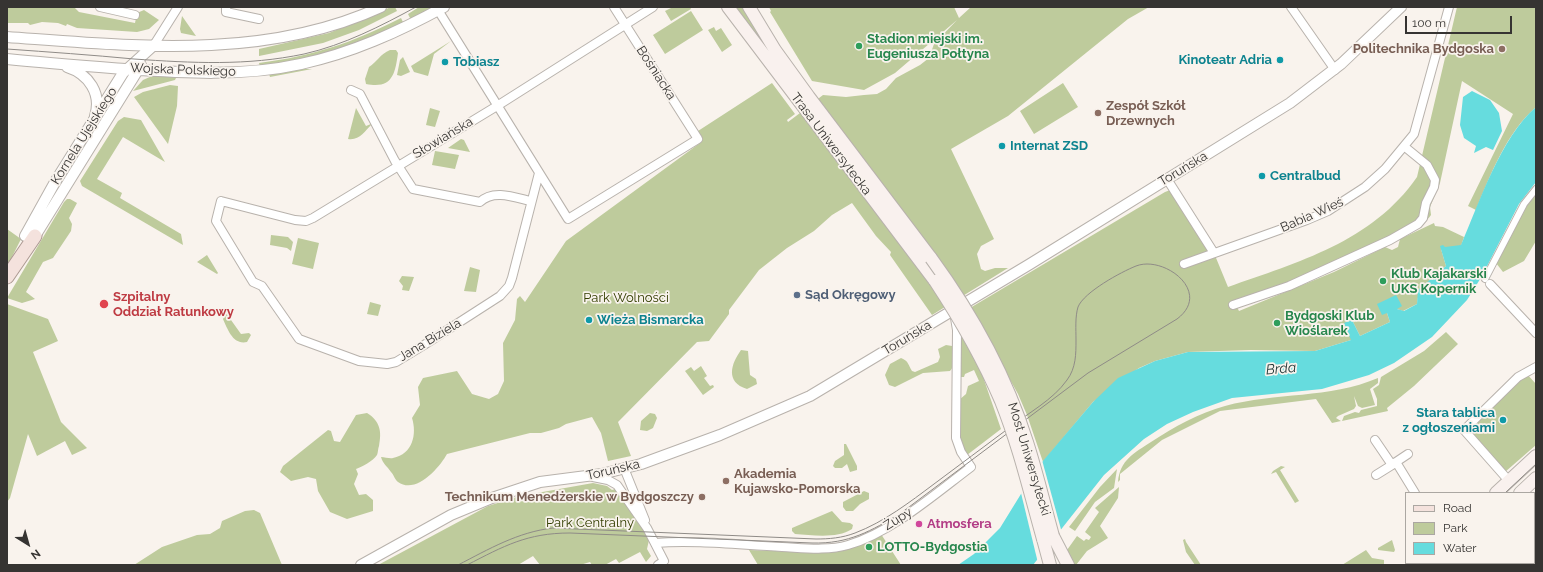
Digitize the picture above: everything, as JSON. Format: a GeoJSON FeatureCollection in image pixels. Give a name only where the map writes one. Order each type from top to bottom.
{"type":"FeatureCollection","features":[{"type":"Feature","properties":{"kind":"main road","name":"Trasa Uniwersytecka"},"geometry":{"type":"LineString","coordinates":[[728,7],[931,258]]}},
{"type":"Feature","properties":{"kind":"main road","name":"Trasa Uniwersytecka"},"geometry":{"type":"LineString","coordinates":[[749,7],[775,50],[836,141],[935,281]]}},
{"type":"Feature","properties":{"kind":"main road"},"geometry":{"type":"LineString","coordinates":[[9,273],[30,236]]}},
{"type":"Feature","properties":{"kind":"main road","name":"Most Uniwersytecki"},"geometry":{"type":"LineString","coordinates":[[931,258],[973,322],[1008,390],[1026,441],[1048,537]]}},
{"type":"Feature","properties":{"kind":"main road","name":"Most Uniwersytecki"},"geometry":{"type":"LineString","coordinates":[[935,281],[964,327],[982,360],[1001,403],[1048,537]]}},
{"type":"Feature","properties":{"kind":"main road"},"geometry":{"type":"LineString","coordinates":[[1497,492],[1536,456]]}},
{"type":"Feature","properties":{"kind":"main road"},"geometry":{"type":"LineString","coordinates":[[1521,492],[1536,478]]}},
{"type":"Feature","properties":{"kind":"main road"},"geometry":{"type":"LineString","coordinates":[[1044,565],[1048,537]]}},
{"type":"Feature","properties":{"kind":"main road"},"geometry":{"type":"LineString","coordinates":[[1048,537],[1050,565]]}},
{"type":"Feature","properties":{"kind":"main road"},"geometry":{"type":"LineString","coordinates":[[1048,537],[1061,565]]}},
{"type":"Feature","properties":{"kind":"main road"},"geometry":{"type":"LineString","coordinates":[[1048,537],[1068,565]]}},
{"type":"Feature","properties":{"kind":"street"},"geometry":{"type":"LineString","coordinates":[[100,7],[136,15]]}},
{"type":"Feature","properties":{"kind":"street","name":"Kornela Ujejskiego"},"geometry":{"type":"LineString","coordinates":[[30,236],[178,7]]}},
{"type":"Feature","properties":{"kind":"street"},"geometry":{"type":"LineString","coordinates":[[226,7],[226,12],[259,19]]}},
{"type":"Feature","properties":{"kind":"street","name":"Wojska Polskiego"},"geometry":{"type":"LineString","coordinates":[[7,37],[154,45],[222,45],[284,38],[339,25],[381,7]]}},
{"type":"Feature","properties":{"kind":"street","name":"Bośniacka"},"geometry":{"type":"LineString","coordinates":[[538,173],[568,219],[698,139],[614,7]]}},
{"type":"Feature","properties":{"kind":"street","name":"Słowiańska"},"geometry":{"type":"LineString","coordinates":[[221,201],[296,220],[306,221],[391,172],[397,166],[497,106],[653,7]]}},
{"type":"Feature","properties":{"kind":"street"},"geometry":{"type":"LineString","coordinates":[[1291,7],[1335,70]]}},
{"type":"Feature","properties":{"kind":"street","name":"Toruńska"},"geometry":{"type":"LineString","coordinates":[[361,565],[451,515],[492,498],[540,482],[588,476],[620,469],[687,447],[810,396],[951,312],[1277,112],[1335,70],[1401,7]]}},
{"type":"Feature","properties":{"kind":"street","name":"Babia Wieś"},"geometry":{"type":"LineString","coordinates":[[1184,264],[1307,220],[1342,203],[1378,177],[1405,147],[1414,134],[1449,7]]}},
{"type":"Feature","properties":{"kind":"street"},"geometry":{"type":"LineString","coordinates":[[441,9],[538,173]]}},
{"type":"Feature","properties":{"kind":"street","name":"Wojska Polskiego"},"geometry":{"type":"LineString","coordinates":[[7,59],[138,70],[224,74],[265,70],[301,64],[345,52],[377,41],[441,9]]}},
{"type":"Feature","properties":{"kind":"street","name":"Kornela Ujejskiego"},"geometry":{"type":"LineString","coordinates":[[30,236],[55,182],[126,69],[154,45]]}},
{"type":"Feature","properties":{"kind":"street"},"geometry":{"type":"LineString","coordinates":[[55,64],[79,72],[92,85],[96,94],[97,106],[92,125]]}},
{"type":"Feature","properties":{"kind":"street"},"geometry":{"type":"LineString","coordinates":[[350,90],[360,94],[397,166],[413,189],[480,202],[485,197],[492,195],[508,196],[530,201]]}},
{"type":"Feature","properties":{"kind":"street"},"geometry":{"type":"LineString","coordinates":[[1233,305],[1289,286],[1312,276],[1390,240],[1418,224],[1423,218],[1426,203],[1434,188],[1435,180],[1427,165],[1405,147]]}},
{"type":"Feature","properties":{"kind":"street","name":"Jana Biziela"},"geometry":{"type":"LineString","coordinates":[[221,201],[216,222],[253,282],[262,286],[299,339],[359,361],[387,364],[396,362],[424,345],[500,296],[506,290],[512,278],[538,173]]}},
{"type":"Feature","properties":{"kind":"street"},"geometry":{"type":"LineString","coordinates":[[1167,179],[1214,253]]}},
{"type":"Feature","properties":{"kind":"street"},"geometry":{"type":"LineString","coordinates":[[1536,189],[1524,204],[1488,282],[1533,325],[1536,333]]}},
{"type":"Feature","properties":{"kind":"street","name":"Żupy"},"geometry":{"type":"LineString","coordinates":[[654,542],[678,541],[829,548],[848,545],[876,532],[910,512],[971,467],[961,452],[956,438],[957,330],[956,320],[951,312]]}},
{"type":"Feature","properties":{"kind":"street"},"geometry":{"type":"LineString","coordinates":[[1509,481],[1464,430],[1518,377],[1536,367]]}},
{"type":"Feature","properties":{"kind":"street"},"geometry":{"type":"LineString","coordinates":[[1375,440],[1394,463],[1414,492]]}},
{"type":"Feature","properties":{"kind":"street"},"geometry":{"type":"LineString","coordinates":[[1376,475],[1408,454]]}},
{"type":"Feature","properties":{"kind":"street"},"geometry":{"type":"LineString","coordinates":[[617,485],[620,469]]}},
{"type":"Feature","properties":{"kind":"street"},"geometry":{"type":"LineString","coordinates":[[620,469],[664,562],[658,565]]}},
{"type":"Feature","properties":{"kind":"street"},"geometry":{"type":"LineString","coordinates":[[588,476],[600,477],[617,485],[648,528]]}},
{"type":"Feature","properties":{"kind":"green space"},"geometry":{"type":"Polygon","coordinates":[[[7,7],[74,7],[79,12],[135,23],[137,13],[144,10],[159,20],[149,29],[137,32],[77,28],[67,24],[66,26],[58,23],[42,22],[30,25],[28,23],[7,23],[7,7]]]}},
{"type":"Feature","properties":{"kind":"green space"},"geometry":{"type":"Polygon","coordinates":[[[391,7],[395,7],[397,11],[359,30],[323,43],[259,56],[259,49],[329,33],[391,7]]]}},
{"type":"Feature","properties":{"kind":"green space"},"geometry":{"type":"Polygon","coordinates":[[[419,7],[435,7],[411,20],[408,14],[419,7]]]}},
{"type":"Feature","properties":{"kind":"green space"},"geometry":{"type":"Polygon","coordinates":[[[673,7],[690,7],[691,9],[671,21],[665,11],[673,7]]]}},
{"type":"Feature","properties":{"kind":"green space","name":"Park Wolności"},"geometry":{"type":"Polygon","coordinates":[[[733,7],[743,7],[810,105],[823,95],[846,97],[877,94],[886,89],[896,78],[920,65],[929,58],[934,44],[957,20],[895,73],[864,90],[812,81],[770,12],[769,7],[954,7],[959,18],[971,7],[1149,7],[1128,19],[1008,116],[951,149],[994,239],[981,246],[977,254],[981,269],[985,271],[995,268],[1008,268],[932,315],[890,255],[891,252],[876,236],[852,203],[832,215],[814,231],[787,248],[759,270],[729,310],[729,314],[709,341],[697,342],[618,422],[631,456],[608,461],[601,433],[592,417],[541,433],[530,433],[447,454],[439,466],[427,478],[420,482],[412,485],[405,485],[398,482],[381,457],[392,458],[400,456],[409,448],[412,442],[414,430],[412,418],[420,405],[418,387],[423,378],[457,371],[472,394],[489,399],[498,394],[504,381],[503,343],[515,320],[517,299],[520,296],[525,302],[566,241],[700,143],[698,131],[772,83],[795,114],[787,120],[788,122],[808,107],[733,7]]]}},
{"type":"Feature","properties":{"kind":"green space"},"geometry":{"type":"Polygon","coordinates":[[[1457,7],[1536,7],[1536,107],[1516,129],[1508,141],[1493,169],[1476,210],[1468,206],[1513,114],[1462,81],[1440,183],[1430,207],[1431,215],[1419,226],[1399,238],[1371,251],[1309,277],[1235,303],[1239,311],[1334,272],[1385,247],[1392,250],[1398,247],[1400,239],[1434,223],[1435,226],[1443,227],[1464,237],[1461,246],[1441,249],[1446,266],[1419,290],[1417,304],[1403,311],[1397,309],[1387,313],[1390,322],[1360,336],[1352,320],[1351,340],[1315,351],[1251,350],[1188,352],[1155,361],[1139,368],[1093,402],[1043,462],[1027,415],[1018,394],[970,308],[1165,192],[1173,189],[1214,253],[1228,287],[1307,258],[1356,234],[1378,218],[1399,199],[1417,177],[1457,7]]]}},
{"type":"Feature","properties":{"kind":"green space"},"geometry":{"type":"Polygon","coordinates":[[[691,11],[703,30],[665,54],[653,35],[691,11]]]}},
{"type":"Feature","properties":{"kind":"green space"},"geometry":{"type":"Polygon","coordinates":[[[182,16],[196,36],[181,33],[180,29],[182,16]]]}},
{"type":"Feature","properties":{"kind":"green space"},"geometry":{"type":"Polygon","coordinates":[[[401,18],[404,24],[365,42],[299,61],[260,67],[259,63],[297,57],[332,47],[366,35],[401,18]]]}},
{"type":"Feature","properties":{"kind":"green space"},"geometry":{"type":"Polygon","coordinates":[[[714,27],[716,31],[721,28],[732,45],[722,52],[708,30],[714,27]]]}},
{"type":"Feature","properties":{"kind":"green space"},"geometry":{"type":"Polygon","coordinates":[[[451,41],[434,54],[428,76],[414,72],[411,66],[451,41]]]}},
{"type":"Feature","properties":{"kind":"green space"},"geometry":{"type":"Polygon","coordinates":[[[390,50],[396,50],[398,53],[391,79],[382,84],[366,84],[365,79],[369,67],[390,50]]]}},
{"type":"Feature","properties":{"kind":"green space"},"geometry":{"type":"Polygon","coordinates":[[[403,57],[410,72],[401,76],[397,75],[400,60],[403,57]]]}},
{"type":"Feature","properties":{"kind":"green space"},"geometry":{"type":"Polygon","coordinates":[[[298,69],[312,69],[270,77],[269,74],[298,69]]]}},
{"type":"Feature","properties":{"kind":"green space"},"geometry":{"type":"Polygon","coordinates":[[[152,76],[177,76],[175,80],[133,91],[143,80],[152,76]]]}},
{"type":"Feature","properties":{"kind":"green space"},"geometry":{"type":"Polygon","coordinates":[[[1063,83],[1078,107],[1034,134],[1020,111],[1063,83]]]}},
{"type":"Feature","properties":{"kind":"green space"},"geometry":{"type":"Polygon","coordinates":[[[170,85],[178,86],[177,106],[168,144],[134,97],[143,92],[170,85]]]}},
{"type":"Feature","properties":{"kind":"green space"},"geometry":{"type":"Polygon","coordinates":[[[356,108],[366,126],[371,125],[359,137],[348,139],[356,108]]]}},
{"type":"Feature","properties":{"kind":"green space"},"geometry":{"type":"Polygon","coordinates":[[[430,108],[440,111],[435,127],[426,125],[430,108]]]}},
{"type":"Feature","properties":{"kind":"green space"},"geometry":{"type":"Polygon","coordinates":[[[124,117],[141,120],[165,162],[123,137],[97,179],[122,193],[120,198],[181,234],[183,245],[82,186],[80,181],[118,121],[124,117]]]}},
{"type":"Feature","properties":{"kind":"green space"},"geometry":{"type":"Polygon","coordinates":[[[461,139],[464,140],[470,152],[448,148],[461,139]]]}},
{"type":"Feature","properties":{"kind":"green space"},"geometry":{"type":"Polygon","coordinates":[[[435,151],[459,155],[455,169],[432,165],[435,151]]]}},
{"type":"Feature","properties":{"kind":"green space"},"geometry":{"type":"Polygon","coordinates":[[[1536,192],[1536,241],[1524,261],[1503,272],[1496,263],[1526,204],[1536,192]]]}},
{"type":"Feature","properties":{"kind":"green space"},"geometry":{"type":"Polygon","coordinates":[[[67,199],[77,203],[69,218],[72,224],[71,231],[53,258],[43,262],[26,292],[35,299],[22,303],[7,298],[64,202],[67,199]]]}},
{"type":"Feature","properties":{"kind":"green space"},"geometry":{"type":"Polygon","coordinates":[[[7,229],[21,239],[7,267],[7,229]]]}},
{"type":"Feature","properties":{"kind":"green space"},"geometry":{"type":"Polygon","coordinates":[[[271,235],[288,237],[293,242],[291,251],[287,248],[270,245],[271,235]]]}},
{"type":"Feature","properties":{"kind":"green space"},"geometry":{"type":"Polygon","coordinates":[[[298,238],[319,243],[313,269],[292,264],[298,238]]]}},
{"type":"Feature","properties":{"kind":"green space"},"geometry":{"type":"Polygon","coordinates":[[[207,255],[218,273],[217,274],[197,262],[207,255]]]}},
{"type":"Feature","properties":{"kind":"green space"},"geometry":{"type":"Polygon","coordinates":[[[470,267],[480,270],[476,292],[464,291],[470,267]]]}},
{"type":"Feature","properties":{"kind":"green space"},"geometry":{"type":"Polygon","coordinates":[[[402,276],[414,277],[409,291],[402,290],[403,286],[399,281],[402,276]]]}},
{"type":"Feature","properties":{"kind":"green space"},"geometry":{"type":"Polygon","coordinates":[[[370,302],[381,305],[378,316],[367,314],[370,302]]]}},
{"type":"Feature","properties":{"kind":"green space"},"geometry":{"type":"Polygon","coordinates":[[[7,304],[48,319],[58,341],[33,352],[61,422],[87,448],[72,455],[65,441],[37,456],[28,434],[10,498],[7,502],[7,304]]]}},
{"type":"Feature","properties":{"kind":"green space"},"geometry":{"type":"Polygon","coordinates":[[[226,314],[229,315],[241,334],[249,333],[251,335],[247,342],[238,341],[232,336],[223,319],[226,314]]]}},
{"type":"Feature","properties":{"kind":"green space"},"geometry":{"type":"Polygon","coordinates":[[[961,332],[982,374],[1001,429],[967,455],[959,437],[959,400],[966,394],[968,386],[979,381],[974,370],[965,374],[964,377],[960,377],[961,332]]]}},
{"type":"Feature","properties":{"kind":"green space"},"geometry":{"type":"Polygon","coordinates":[[[1446,332],[1458,344],[1414,386],[1387,408],[1388,411],[1342,421],[1344,416],[1355,412],[1359,413],[1361,410],[1377,406],[1377,399],[1373,389],[1379,385],[1381,377],[1424,351],[1446,332]]]}},
{"type":"Feature","properties":{"kind":"green space"},"geometry":{"type":"Polygon","coordinates":[[[946,345],[952,346],[954,352],[955,359],[950,371],[923,373],[895,387],[889,385],[885,375],[890,364],[901,358],[907,362],[912,371],[915,372],[938,362],[940,357],[938,349],[946,345]]]}},
{"type":"Feature","properties":{"kind":"green space"},"geometry":{"type":"Polygon","coordinates":[[[741,350],[748,351],[750,375],[756,379],[757,384],[747,389],[735,382],[732,372],[737,355],[741,350]]]}},
{"type":"Feature","properties":{"kind":"green space"},"geometry":{"type":"Polygon","coordinates":[[[701,366],[707,376],[704,378],[710,386],[713,385],[714,387],[703,395],[685,371],[691,367],[694,371],[701,366]]]}},
{"type":"Feature","properties":{"kind":"green space"},"geometry":{"type":"Polygon","coordinates":[[[1526,373],[1536,384],[1536,445],[1505,472],[1464,430],[1526,373]]]}},
{"type":"Feature","properties":{"kind":"green space"},"geometry":{"type":"Polygon","coordinates":[[[1378,378],[1378,383],[1370,389],[1375,405],[1362,408],[1358,406],[1354,396],[1356,406],[1354,409],[1336,418],[1341,421],[1332,423],[1316,399],[1220,411],[1162,440],[1120,474],[1120,480],[1118,482],[1119,474],[1122,468],[1134,454],[1169,431],[1206,412],[1244,402],[1341,389],[1359,385],[1378,378]]]}},
{"type":"Feature","properties":{"kind":"green space"},"geometry":{"type":"Polygon","coordinates":[[[367,413],[375,419],[379,427],[379,446],[375,457],[367,464],[356,469],[358,474],[354,484],[359,495],[366,494],[373,500],[373,511],[347,519],[330,512],[318,491],[316,479],[308,477],[291,481],[280,472],[283,466],[328,430],[331,431],[334,441],[340,442],[356,415],[367,413]]]}},
{"type":"Feature","properties":{"kind":"green space"},"geometry":{"type":"Polygon","coordinates":[[[650,413],[655,414],[657,418],[653,428],[647,431],[640,430],[641,421],[650,413]]]}},
{"type":"Feature","properties":{"kind":"green space"},"geometry":{"type":"Polygon","coordinates":[[[844,444],[846,444],[857,466],[857,470],[850,472],[847,464],[842,468],[835,468],[833,466],[835,461],[844,455],[844,444]]]}},
{"type":"Feature","properties":{"kind":"green space"},"geometry":{"type":"Polygon","coordinates":[[[1281,466],[1285,467],[1280,470],[1299,501],[1295,503],[1276,472],[1271,474],[1281,466]]]}},
{"type":"Feature","properties":{"kind":"green space"},"geometry":{"type":"Polygon","coordinates":[[[1117,469],[1114,488],[1095,502],[1075,531],[1069,527],[1100,487],[1117,469]]]}},
{"type":"Feature","properties":{"kind":"green space","name":"Park Centralny"},"geometry":{"type":"Polygon","coordinates":[[[593,483],[607,486],[612,490],[615,489],[630,507],[649,540],[647,549],[651,556],[646,562],[640,552],[619,563],[616,559],[605,565],[592,565],[590,562],[580,565],[540,565],[533,556],[518,565],[378,565],[488,506],[520,496],[593,483]]]}},
{"type":"Feature","properties":{"kind":"green space"},"geometry":{"type":"Polygon","coordinates":[[[1119,487],[1118,498],[1100,526],[1108,538],[1087,551],[1076,565],[1073,565],[1067,550],[1077,536],[1084,541],[1086,539],[1089,540],[1091,537],[1085,532],[1099,512],[1095,508],[1119,487]]]}},
{"type":"Feature","properties":{"kind":"green space"},"geometry":{"type":"Polygon","coordinates":[[[864,491],[869,493],[869,499],[860,504],[853,511],[846,511],[843,507],[843,502],[864,491]]]}},
{"type":"Feature","properties":{"kind":"green space"},"geometry":{"type":"Polygon","coordinates":[[[1535,499],[1536,565],[1446,565],[1535,564],[1535,499]]]}},
{"type":"Feature","properties":{"kind":"green space"},"geometry":{"type":"Polygon","coordinates":[[[254,510],[260,513],[282,565],[134,565],[162,547],[197,535],[210,534],[220,528],[222,521],[245,511],[254,510]]]}},
{"type":"Feature","properties":{"kind":"green space"},"geometry":{"type":"Polygon","coordinates":[[[832,511],[842,522],[853,525],[852,529],[839,534],[824,536],[795,534],[792,531],[792,528],[832,511]]]}},
{"type":"Feature","properties":{"kind":"green space","name":"LOTTO-Bydgostia"},"geometry":{"type":"Polygon","coordinates":[[[881,534],[901,565],[758,565],[749,550],[801,552],[881,534]]]}},
{"type":"Feature","properties":{"kind":"green space"},"geometry":{"type":"Polygon","coordinates":[[[1185,539],[1201,565],[1195,565],[1186,552],[1183,540],[1185,539]]]}},
{"type":"Feature","properties":{"kind":"green space"},"geometry":{"type":"Polygon","coordinates":[[[1392,540],[1395,550],[1394,552],[1378,550],[1378,548],[1392,540]]]}},
{"type":"Feature","properties":{"kind":"green space"},"geometry":{"type":"Polygon","coordinates":[[[1366,550],[1372,558],[1384,560],[1384,565],[1342,565],[1366,550]]]}},
{"type":"Feature","properties":{"kind":"water"},"geometry":{"type":"Polygon","coordinates":[[[1472,91],[1490,100],[1499,113],[1502,131],[1493,150],[1486,147],[1474,153],[1476,146],[1464,138],[1460,125],[1463,97],[1472,91]]]}},
{"type":"Feature","properties":{"kind":"water","name":"Brda"},"geometry":{"type":"Polygon","coordinates":[[[1536,107],[1536,182],[1519,204],[1482,276],[1467,300],[1432,337],[1394,363],[1369,375],[1322,389],[1232,398],[1193,412],[1167,424],[1144,439],[1104,475],[1033,565],[958,565],[974,554],[1000,528],[1037,468],[1093,402],[1118,378],[1155,361],[1188,352],[1315,351],[1351,340],[1344,323],[1352,320],[1360,336],[1390,322],[1387,313],[1382,315],[1377,304],[1396,295],[1402,306],[1397,309],[1404,311],[1417,304],[1418,290],[1446,266],[1440,246],[1443,245],[1445,247],[1461,245],[1483,191],[1502,153],[1512,135],[1523,120],[1536,107]]]}},
{"type":"Feature","properties":{"kind":"pier"},"geometry":{"type":"Polygon","coordinates":[[[1042,460],[1062,533],[1038,563],[1021,493],[1036,467],[1042,460]]]}},
{"type":"Feature","properties":{"kind":"tram line"},"geometry":{"type":"LineString","coordinates":[[7,49],[177,62],[240,62],[283,58],[333,46],[376,28],[416,7]]}},
{"type":"Feature","properties":{"kind":"tram line"},"geometry":{"type":"LineString","coordinates":[[458,565],[492,547],[516,537],[553,528],[816,539],[836,538],[855,533],[876,523],[906,505],[1055,394],[1067,380],[1075,361],[1076,319],[1078,307],[1087,295],[1095,289],[1129,269],[1147,264],[1159,266],[1171,271],[1180,278],[1187,287],[1190,298],[1187,309],[1177,319],[1088,373],[901,513],[869,531],[849,539],[825,543],[812,543],[570,533],[555,534],[541,535],[516,542],[467,565]]}},
{"type":"Feature","properties":{"kind":"tram line"},"geometry":{"type":"LineString","coordinates":[[1506,492],[1536,464]]}},
{"type":"Feature","properties":{"kind":"place","name":"Stadion miejski im. Eugeniusza Połtyna"},"geometry":{"type":"Point","coordinates":[859,46]}},
{"type":"Feature","properties":{"kind":"place","name":"Politechnika Bydgoska"},"geometry":{"type":"Point","coordinates":[1502,49]}},
{"type":"Feature","properties":{"kind":"place","name":"Kinoteatr Adria"},"geometry":{"type":"Point","coordinates":[1280,60]}},
{"type":"Feature","properties":{"kind":"place","name":"Tobiasz"},"geometry":{"type":"Point","coordinates":[445,62]}},
{"type":"Feature","properties":{"kind":"place","name":"Zespół Szkół Drzewnych"},"geometry":{"type":"Point","coordinates":[1098,113]}},
{"type":"Feature","properties":{"kind":"place","name":"Internat ZSD"},"geometry":{"type":"Point","coordinates":[1002,146]}},
{"type":"Feature","properties":{"kind":"place","name":"Centralbud"},"geometry":{"type":"Point","coordinates":[1262,176]}},
{"type":"Feature","properties":{"kind":"place","name":"Klub Kajakarski UKS Kopernik"},"geometry":{"type":"Point","coordinates":[1383,281]}},
{"type":"Feature","properties":{"kind":"place","name":"Sąd Okręgowy"},"geometry":{"type":"Point","coordinates":[797,295]}},
{"type":"Feature","properties":{"kind":"place","name":"Szpitalny Oddział Ratunkowy"},"geometry":{"type":"Point","coordinates":[104,304]}},
{"type":"Feature","properties":{"kind":"place","name":"Wieża Bismarcka"},"geometry":{"type":"Point","coordinates":[589,320]}},
{"type":"Feature","properties":{"kind":"place","name":"Bydgoski Klub Wioślarek"},"geometry":{"type":"Point","coordinates":[1277,323]}},
{"type":"Feature","properties":{"kind":"place","name":"Stara tablica z ogłoszeniami"},"geometry":{"type":"Point","coordinates":[1503,420]}},
{"type":"Feature","properties":{"kind":"place","name":"Akademia Kujawsko-Pomorska"},"geometry":{"type":"Point","coordinates":[726,481]}},
{"type":"Feature","properties":{"kind":"place","name":"Technikum Menedżerskie w Bydgoszczy"},"geometry":{"type":"Point","coordinates":[702,497]}},
{"type":"Feature","properties":{"kind":"place","name":"Atmosfera"},"geometry":{"type":"Point","coordinates":[919,524]}},
{"type":"Feature","properties":{"kind":"place","name":"LOTTO-Bydgostia"},"geometry":{"type":"Point","coordinates":[869,547]}}]}
